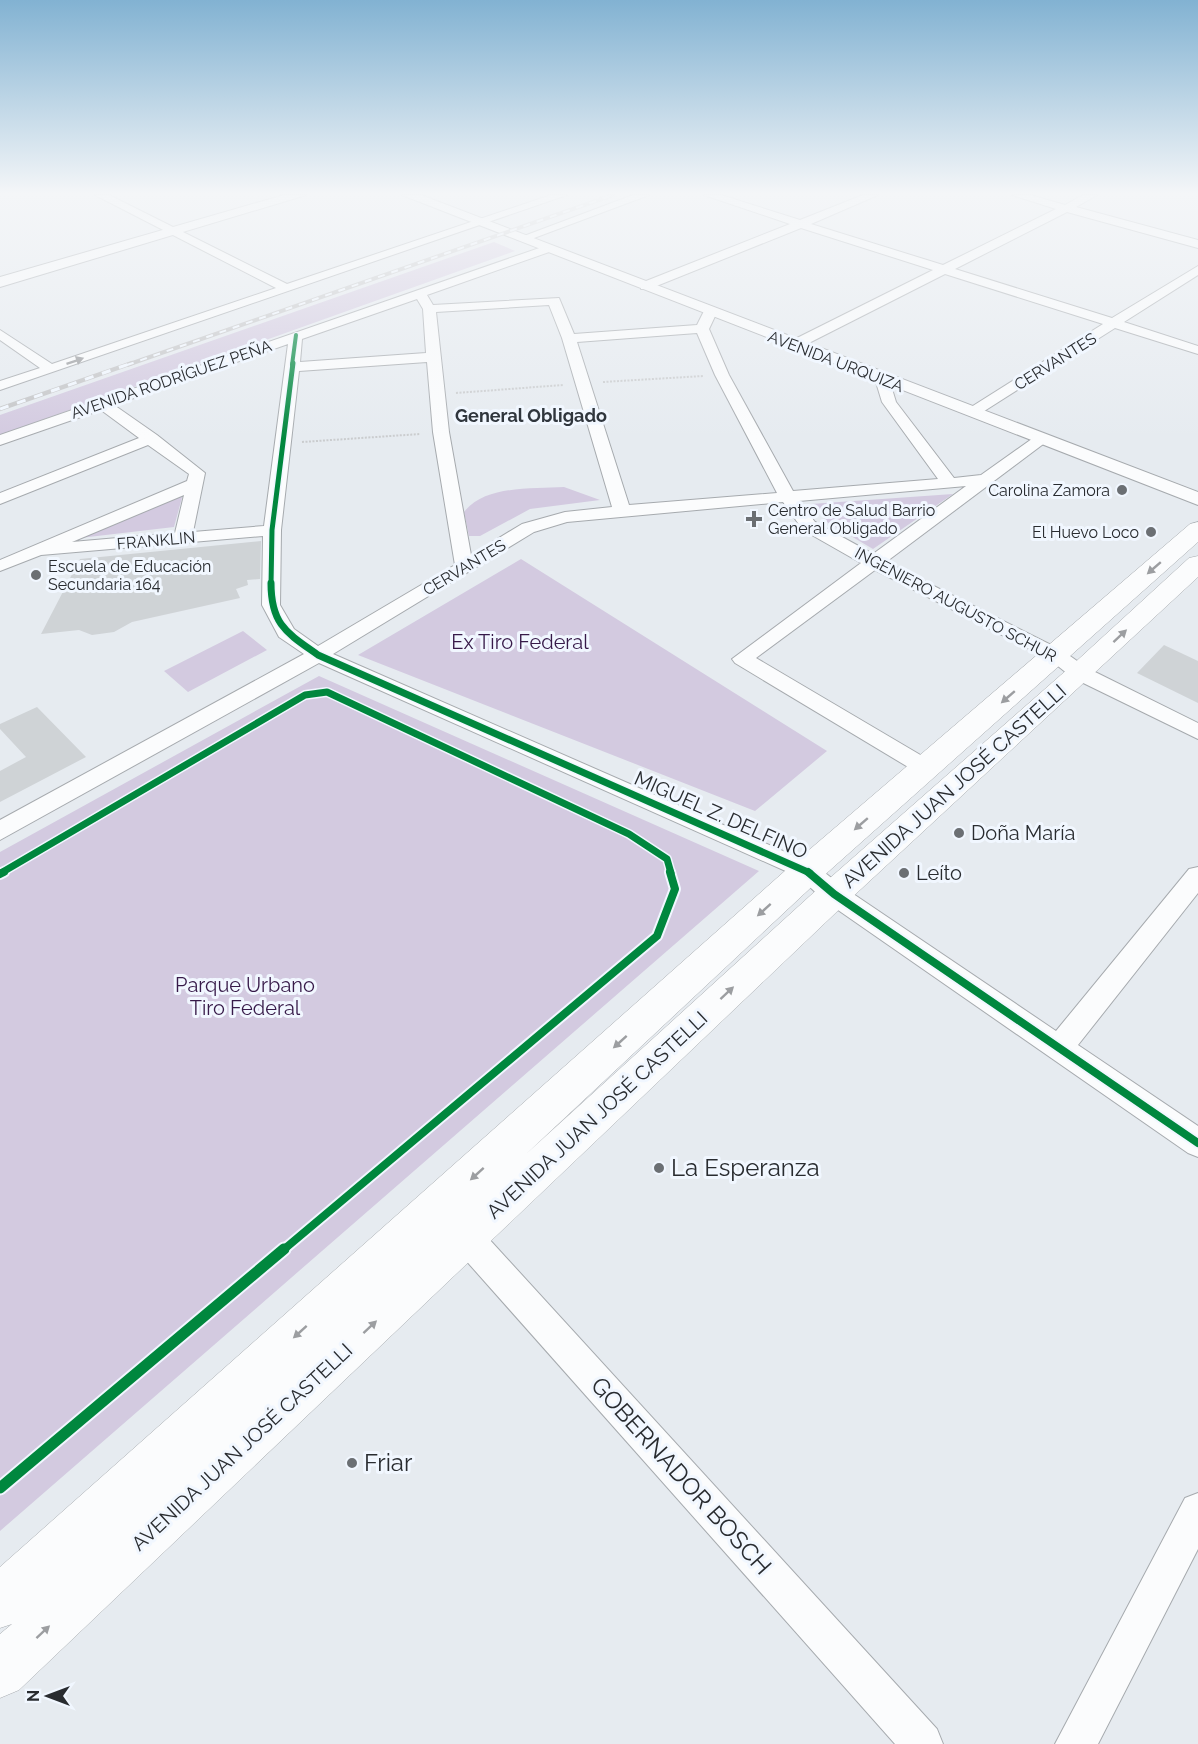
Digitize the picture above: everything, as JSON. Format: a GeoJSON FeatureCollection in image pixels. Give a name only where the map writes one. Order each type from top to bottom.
{"type":"FeatureCollection","features":[{"type":"Feature","properties":{"kind":"main road","name":"AVENIDA JUAN JOSÉ CASTELLI"},"geometry":{"type":"LineString","coordinates":[[0,1671],[454,1222],[820,882],[1068,664],[1198,529]]}},
{"type":"Feature","properties":{"kind":"main road","name":"AVENIDA JUAN JOSÉ CASTELLI"},"geometry":{"type":"LineString","coordinates":[[820,882],[926,768],[1068,664],[1198,563]]}},
{"type":"Feature","properties":{"kind":"main road","name":"AVENIDA JUAN JOSÉ CASTELLI"},"geometry":{"type":"LineString","coordinates":[[0,1602],[454,1222]]}},
{"type":"Feature","properties":{"kind":"street"},"geometry":{"type":"LineString","coordinates":[[0,282],[19,276]]}},
{"type":"Feature","properties":{"kind":"street"},"geometry":{"type":"LineString","coordinates":[[261,276],[286,289]]}},
{"type":"Feature","properties":{"kind":"street"},"geometry":{"type":"LineString","coordinates":[[0,386],[322,276]]}},
{"type":"Feature","properties":{"kind":"street","name":"AVENIDA RODRÍGUEZ PEÑA"},"geometry":{"type":"LineString","coordinates":[[0,440],[296,335],[470,276]]}},
{"type":"Feature","properties":{"kind":"street","name":"AVENIDA URQUIZA"},"geometry":{"type":"LineString","coordinates":[[620,276],[1198,499]]}},
{"type":"Feature","properties":{"kind":"street"},"geometry":{"type":"LineString","coordinates":[[645,286],[669,276]]}},
{"type":"Feature","properties":{"kind":"street"},"geometry":{"type":"LineString","coordinates":[[794,345],[929,276]]}},
{"type":"Feature","properties":{"kind":"street"},"geometry":{"type":"LineString","coordinates":[[967,276],[1198,350]]}},
{"type":"Feature","properties":{"kind":"street","name":"CERVANTES"},"geometry":{"type":"LineString","coordinates":[[973,412],[1188,276]]}},
{"type":"Feature","properties":{"kind":"street"},"geometry":{"type":"LineString","coordinates":[[420,294],[429,309],[441,432],[464,566]]}},
{"type":"Feature","properties":{"kind":"street"},"geometry":{"type":"LineString","coordinates":[[429,309],[554,301],[569,338],[622,511]]}},
{"type":"Feature","properties":{"kind":"street"},"geometry":{"type":"LineString","coordinates":[[569,338],[702,329],[710,312]]}},
{"type":"Feature","properties":{"kind":"street","name":"INGENIERO AUGUSTO SCHUR"},"geometry":{"type":"LineString","coordinates":[[702,329],[722,375],[788,497],[809,526],[873,562],[1198,732]]}},
{"type":"Feature","properties":{"kind":"street"},"geometry":{"type":"LineString","coordinates":[[0,334],[51,369]]}},
{"type":"Feature","properties":{"kind":"street","name":"MIGUEL Z. DELFINO"},"geometry":{"type":"LineString","coordinates":[[296,335],[294,367],[272,530],[271,605],[286,633],[318,655],[820,882],[1198,1143]]}},
{"type":"Feature","properties":{"kind":"street"},"geometry":{"type":"LineString","coordinates":[[294,367],[433,357]]}},
{"type":"Feature","properties":{"kind":"street"},"geometry":{"type":"LineString","coordinates":[[882,379],[889,402],[948,481]]}},
{"type":"Feature","properties":{"kind":"street"},"geometry":{"type":"LineString","coordinates":[[101,403],[197,473],[183,538]]}},
{"type":"Feature","properties":{"kind":"street"},"geometry":{"type":"LineString","coordinates":[[0,499],[152,438]]}},
{"type":"Feature","properties":{"kind":"street"},"geometry":{"type":"LineString","coordinates":[[926,768],[742,659],[1041,439]]}},
{"type":"Feature","properties":{"kind":"street","name":"CERVANTES"},"geometry":{"type":"LineString","coordinates":[[0,831],[318,655],[528,528],[565,517],[622,511],[948,481],[984,480]]}},
{"type":"Feature","properties":{"kind":"street","name":"FRANKLIN"},"geometry":{"type":"LineString","coordinates":[[0,566],[195,484]]}},
{"type":"Feature","properties":{"kind":"street","name":"FRANKLIN"},"geometry":{"type":"LineString","coordinates":[[41,550],[272,530]]}},
{"type":"Feature","properties":{"kind":"street"},"geometry":{"type":"LineString","coordinates":[[1060,1047],[1198,876]]}},
{"type":"Feature","properties":{"kind":"street","name":"GOBERNADOR BOSCH"},"geometry":{"type":"LineString","coordinates":[[454,1222],[922,1744]]}},
{"type":"Feature","properties":{"kind":"street"},"geometry":{"type":"LineString","coordinates":[[1076,1744],[1198,1511]]}},
{"type":"Feature","properties":{"kind":"path"},"geometry":{"type":"LineString","coordinates":[[284,443],[441,432]]}},
{"type":"Feature","properties":{"kind":"path"},"geometry":{"type":"LineString","coordinates":[[0,874],[305,695],[327,692],[629,834],[667,859],[675,889],[657,936],[0,1488]]}},
{"type":"Feature","properties":{"kind":"green space"},"geometry":{"type":"Polygon","coordinates":[[[396,276],[444,276],[0,435],[0,415],[396,276]]]}},
{"type":"Feature","properties":{"kind":"green space"},"geometry":{"type":"Polygon","coordinates":[[[564,487],[600,500],[530,509],[480,536],[469,536],[464,512],[484,497],[510,490],[564,487]]]}},
{"type":"Feature","properties":{"kind":"green space"},"geometry":{"type":"Polygon","coordinates":[[[183,494],[174,527],[80,538],[183,494]]]}},
{"type":"Feature","properties":{"kind":"green space"},"geometry":{"type":"Polygon","coordinates":[[[953,494],[873,549],[827,522],[811,504],[953,494]]]}},
{"type":"Feature","properties":{"kind":"green space","name":"Ex Tiro Federal"},"geometry":{"type":"Polygon","coordinates":[[[521,559],[827,751],[755,811],[358,655],[521,559]]]}},
{"type":"Feature","properties":{"kind":"green space"},"geometry":{"type":"Polygon","coordinates":[[[243,631],[267,650],[188,692],[164,671],[243,631]]]}},
{"type":"Feature","properties":{"kind":"green space","name":"Parque Urbano Tiro Federal"},"geometry":{"type":"Polygon","coordinates":[[[319,676],[759,871],[0,1531],[0,852],[319,676]]]}},
{"type":"Feature","properties":{"kind":"building"},"geometry":{"type":"Polygon","coordinates":[[[261,541],[260,579],[247,580],[248,585],[236,589],[240,598],[132,622],[114,632],[92,635],[79,630],[41,634],[80,559],[261,541]]]}},
{"type":"Feature","properties":{"kind":"building"},"geometry":{"type":"Polygon","coordinates":[[[1164,645],[1198,661],[1198,703],[1137,673],[1164,645]]]}},
{"type":"Feature","properties":{"kind":"building"},"geometry":{"type":"Polygon","coordinates":[[[37,707],[86,757],[0,802],[0,771],[26,757],[0,729],[0,724],[37,707]]]}},
{"type":"Feature","properties":{"kind":"railway"},"geometry":{"type":"LineString","coordinates":[[127,365],[380,276]]}},
{"type":"Feature","properties":{"kind":"railway"},"geometry":{"type":"LineString","coordinates":[[0,409],[132,363]]}},
{"type":"Feature","properties":{"kind":"cycle path"},"geometry":{"type":"LineString","coordinates":[[296,335],[272,530],[271,605],[286,633],[318,655],[807,871],[834,894],[1198,1143]]}},
{"type":"Feature","properties":{"kind":"cycle path"},"geometry":{"type":"LineString","coordinates":[[0,874],[305,695],[327,692],[629,834],[667,859],[675,889],[657,936],[0,1488]]}},
{"type":"Feature","properties":{"kind":"place","name":"Carolina Zamora"},"geometry":{"type":"Point","coordinates":[1122,490]}},
{"type":"Feature","properties":{"kind":"place","name":"Centro de Salud Barrio General Obligado"},"geometry":{"type":"Point","coordinates":[754,519]}},
{"type":"Feature","properties":{"kind":"place","name":"El Huevo Loco"},"geometry":{"type":"Point","coordinates":[1151,532]}},
{"type":"Feature","properties":{"kind":"place","name":"Escuela de Educación Secundaria 164"},"geometry":{"type":"Point","coordinates":[36,575]}},
{"type":"Feature","properties":{"kind":"place","name":"Doña María"},"geometry":{"type":"Point","coordinates":[959,833]}},
{"type":"Feature","properties":{"kind":"place","name":"Leíto"},"geometry":{"type":"Point","coordinates":[904,873]}},
{"type":"Feature","properties":{"kind":"place","name":"La Esperanza"},"geometry":{"type":"Point","coordinates":[659,1168]}},
{"type":"Feature","properties":{"kind":"place","name":"Friar"},"geometry":{"type":"Point","coordinates":[352,1463]}},
{"type":"Feature","properties":{"kind":"district","name":"General Obligado"},"geometry":{"type":"Point","coordinates":[531,416]}}]}
